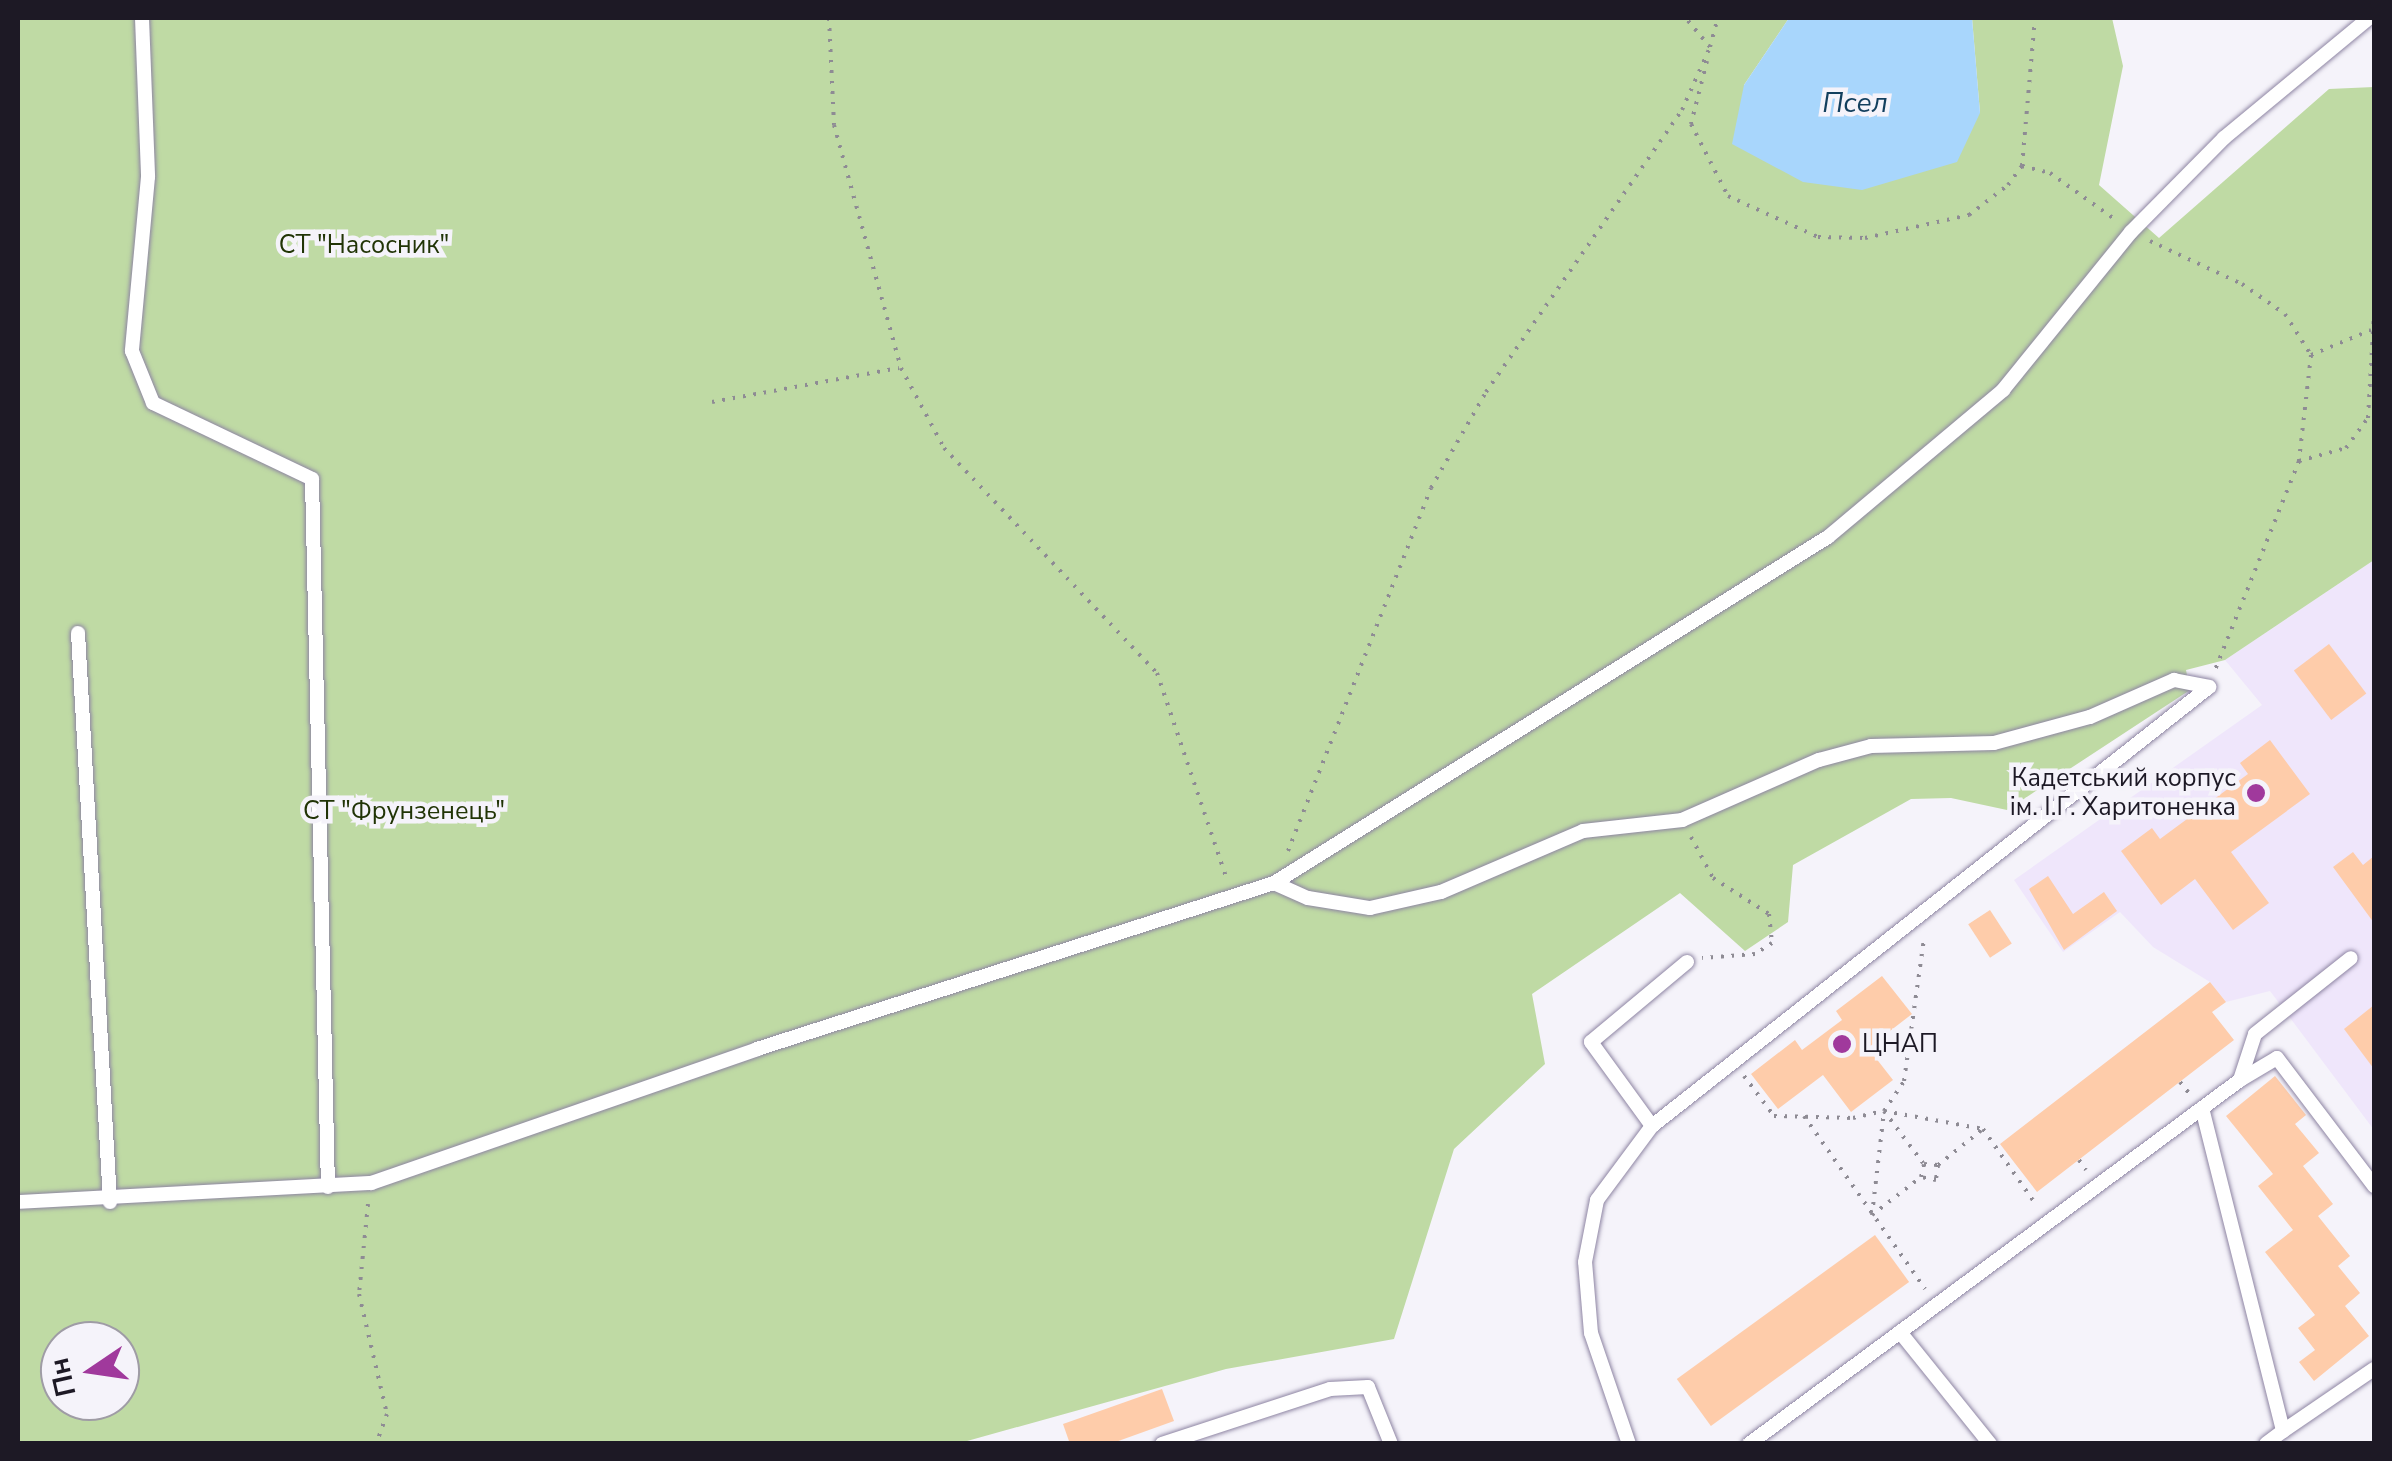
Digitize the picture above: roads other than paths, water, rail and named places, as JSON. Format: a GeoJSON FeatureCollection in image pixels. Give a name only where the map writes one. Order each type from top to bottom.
{"type":"FeatureCollection","features":[{"type":"Feature","properties":{"kind":"lane"},"geometry":{"type":"LineString","coordinates":[[142,18],[148,177],[132,351],[153,403],[312,478],[328,1187]]}},
{"type":"Feature","properties":{"kind":"lane"},"geometry":{"type":"LineString","coordinates":[[18,1202],[110,1202],[370,1183],[906,1000],[1274,883],[1828,537],[2002,390],[2131,232],[2224,138],[2369,18]]}},
{"type":"Feature","properties":{"kind":"lane"},"geometry":{"type":"LineString","coordinates":[[78,633],[110,1202]]}},
{"type":"Feature","properties":{"kind":"lane"},"geometry":{"type":"LineString","coordinates":[[1274,883],[1308,898],[1370,908],[1441,892],[1534,847],[1582,830],[1682,820],[1819,760],[1871,746],[1994,743],[2090,717],[2174,680],[2209,687],[1652,1126],[1597,1200],[1585,1262],[1591,1333],[1629,1444]]}},
{"type":"Feature","properties":{"kind":"lane"},"geometry":{"type":"LineString","coordinates":[[2240,1080],[2256,1034],[2351,958]]}},
{"type":"Feature","properties":{"kind":"lane"},"geometry":{"type":"LineString","coordinates":[[1652,1126],[1591,1042],[1687,962]]}},
{"type":"Feature","properties":{"kind":"lane"},"geometry":{"type":"LineString","coordinates":[[1752,1443],[2240,1080],[2276,1058],[2374,1186]]}},
{"type":"Feature","properties":{"kind":"lane"},"geometry":{"type":"LineString","coordinates":[[2202,1108],[2283,1431]]}},
{"type":"Feature","properties":{"kind":"lane"},"geometry":{"type":"LineString","coordinates":[[1900,1332],[1990,1444]]}},
{"type":"Feature","properties":{"kind":"lane"},"geometry":{"type":"LineString","coordinates":[[2266,1444],[2374,1369]]}},
{"type":"Feature","properties":{"kind":"lane"},"geometry":{"type":"LineString","coordinates":[[1162,1444],[1330,1389],[1368,1388],[1390,1444]]}},
{"type":"Feature","properties":{"kind":"water","name":"Псел"},"geometry":{"type":"Polygon","coordinates":[[[1789,18],[1972,18],[1980,113],[1957,162],[1862,190],[1803,182],[1732,144],[1744,85],[1789,18]]]}},
{"type":"Feature","properties":{"kind":"place","name":"Кадетський корпус ім. І.Г. Харитоненка"},"geometry":{"type":"Point","coordinates":[2256,793]}},
{"type":"Feature","properties":{"kind":"place","name":"ЦНАП"},"geometry":{"type":"Point","coordinates":[1842,1044]}},
{"type":"Feature","properties":{"kind":"park label","name":"СТ \"Насосник\""},"geometry":{"type":"Point","coordinates":[364,245]}},
{"type":"Feature","properties":{"kind":"park label","name":"СТ \"Фрунзенець\""},"geometry":{"type":"Point","coordinates":[404,811]}}]}
